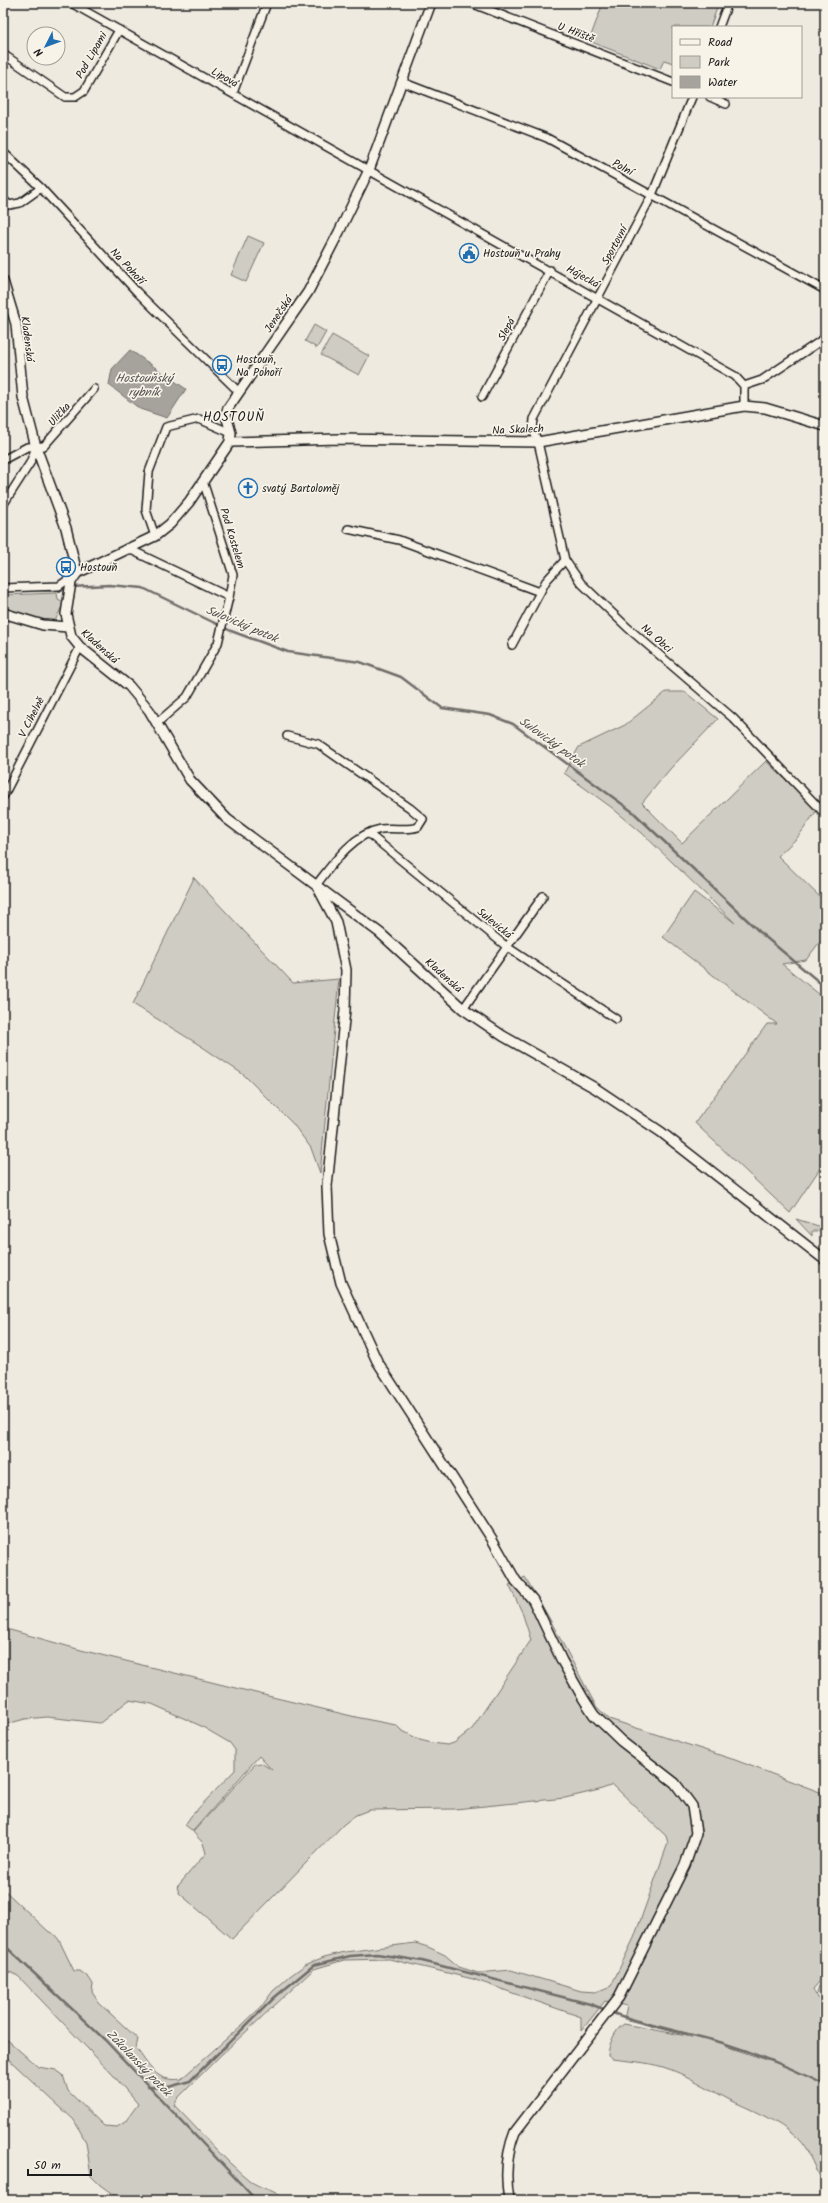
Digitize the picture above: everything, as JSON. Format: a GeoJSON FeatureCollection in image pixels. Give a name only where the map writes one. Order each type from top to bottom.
{"type":"FeatureCollection","features":[{"type":"Feature","properties":{"kind":"street","name":"Lipová"},"geometry":{"type":"LineString","coordinates":[[71,3],[369,170]]}},
{"type":"Feature","properties":{"kind":"street"},"geometry":{"type":"LineString","coordinates":[[233,93],[267,3]]}},
{"type":"Feature","properties":{"kind":"street","name":"Jenečská"},"geometry":{"type":"LineString","coordinates":[[77,573],[155,536],[170,524],[203,481],[230,442],[231,433],[226,415],[239,392],[308,292],[369,170],[431,3]]}},
{"type":"Feature","properties":{"kind":"street","name":"U Hřiště"},"geometry":{"type":"LineString","coordinates":[[471,3],[672,82]]}},
{"type":"Feature","properties":{"kind":"street"},"geometry":{"type":"LineString","coordinates":[[718,26],[728,3]]}},
{"type":"Feature","properties":{"kind":"street","name":"Pod Lipami"},"geometry":{"type":"LineString","coordinates":[[3,54],[65,97],[75,97],[84,91],[119,30]]}},
{"type":"Feature","properties":{"kind":"street","name":"Polní"},"geometry":{"type":"LineString","coordinates":[[402,82],[547,138],[825,290]]}},
{"type":"Feature","properties":{"kind":"street","name":"Sportovní"},"geometry":{"type":"LineString","coordinates":[[538,442],[533,430],[534,419],[652,195],[692,98]]}},
{"type":"Feature","properties":{"kind":"street"},"geometry":{"type":"LineString","coordinates":[[712,98],[726,104]]}},
{"type":"Feature","properties":{"kind":"street","name":"Na Pohoří"},"geometry":{"type":"LineString","coordinates":[[3,152],[41,188],[137,292],[239,392]]}},
{"type":"Feature","properties":{"kind":"street","name":"Hájecká"},"geometry":{"type":"LineString","coordinates":[[369,170],[550,270],[735,376],[744,386]]}},
{"type":"Feature","properties":{"kind":"street"},"geometry":{"type":"LineString","coordinates":[[3,199],[9,205],[20,203],[41,188]]}},
{"type":"Feature","properties":{"kind":"street","name":"Slepá"},"geometry":{"type":"LineString","coordinates":[[482,397],[550,270]]}},
{"type":"Feature","properties":{"kind":"street","name":"Kladenská"},"geometry":{"type":"LineString","coordinates":[[3,281],[7,303],[16,324],[23,397],[36,448],[66,528],[77,573],[71,582],[66,614],[71,636],[80,647],[128,686],[158,723],[190,780],[227,819],[317,884],[380,933],[463,1009],[503,1036],[595,1088],[661,1132],[825,1260]]}},
{"type":"Feature","properties":{"kind":"street"},"geometry":{"type":"LineString","coordinates":[[744,406],[744,386],[762,380],[825,338]]}},
{"type":"Feature","properties":{"kind":"street","name":"Ulička"},"geometry":{"type":"LineString","coordinates":[[36,448],[44,446],[94,389]]}},
{"type":"Feature","properties":{"kind":"street","name":"Na Skalech"},"geometry":{"type":"LineString","coordinates":[[230,442],[338,439],[538,442],[744,406],[765,408],[825,426]]}},
{"type":"Feature","properties":{"kind":"street"},"geometry":{"type":"LineString","coordinates":[[155,536],[146,510],[149,472],[166,427],[199,419],[231,433]]}},
{"type":"Feature","properties":{"kind":"street","name":"Na Obci"},"geometry":{"type":"LineString","coordinates":[[538,442],[565,560],[581,583],[628,628],[733,718],[825,814]]}},
{"type":"Feature","properties":{"kind":"street"},"geometry":{"type":"LineString","coordinates":[[3,460],[27,447],[36,448],[30,463],[3,505]]}},
{"type":"Feature","properties":{"kind":"street","name":"Pod Kostelem"},"geometry":{"type":"LineString","coordinates":[[158,723],[187,698],[218,643],[229,597],[233,575],[203,481]]}},
{"type":"Feature","properties":{"kind":"street"},"geometry":{"type":"LineString","coordinates":[[348,530],[399,540],[540,592]]}},
{"type":"Feature","properties":{"kind":"street"},"geometry":{"type":"LineString","coordinates":[[127,548],[229,597]]}},
{"type":"Feature","properties":{"kind":"street"},"geometry":{"type":"LineString","coordinates":[[512,645],[546,581],[565,560]]}},
{"type":"Feature","properties":{"kind":"street"},"geometry":{"type":"LineString","coordinates":[[3,588],[59,586],[77,573]]}},
{"type":"Feature","properties":{"kind":"street"},"geometry":{"type":"LineString","coordinates":[[3,613],[43,625],[68,627]]}},
{"type":"Feature","properties":{"kind":"street","name":"V Cihelně"},"geometry":{"type":"LineString","coordinates":[[3,797],[80,647]]}},
{"type":"Feature","properties":{"kind":"street"},"geometry":{"type":"LineString","coordinates":[[287,736],[318,744],[410,808],[423,819],[418,827],[412,829],[392,828],[376,830],[368,834],[355,842],[343,853],[317,884]]}},
{"type":"Feature","properties":{"kind":"street","name":"Sulevická"},"geometry":{"type":"LineString","coordinates":[[368,834],[507,947],[616,1019]]}},
{"type":"Feature","properties":{"kind":"street","name":"Kladenská"},"geometry":{"type":"LineString","coordinates":[[317,884],[336,922],[346,970],[344,1010],[326,1186],[329,1234],[341,1283],[377,1361],[492,1539],[516,1582],[533,1600],[562,1661],[583,1698],[594,1715],[621,1741],[675,1783],[692,1806],[696,1833],[685,1865],[619,1997],[515,2132],[508,2148],[506,2168],[509,2200]]}},
{"type":"Feature","properties":{"kind":"street"},"geometry":{"type":"LineString","coordinates":[[463,1009],[543,896]]}},
{"type":"Feature","properties":{"kind":"green space"},"geometry":{"type":"Polygon","coordinates":[[[603,3],[719,3],[710,26],[672,26],[672,63],[664,60],[660,69],[589,41],[603,3]]]}},
{"type":"Feature","properties":{"kind":"green space"},"geometry":{"type":"Polygon","coordinates":[[[248,236],[264,243],[246,282],[231,275],[248,236]]]}},
{"type":"Feature","properties":{"kind":"green space"},"geometry":{"type":"Polygon","coordinates":[[[314,325],[326,332],[317,348],[305,341],[314,325]]]}},
{"type":"Feature","properties":{"kind":"green space"},"geometry":{"type":"Polygon","coordinates":[[[332,335],[369,356],[359,375],[321,355],[332,335]]]}},
{"type":"Feature","properties":{"kind":"green space"},"geometry":{"type":"Polygon","coordinates":[[[57,593],[58,599],[64,602],[55,621],[35,619],[3,607],[3,595],[57,593]]]}},
{"type":"Feature","properties":{"kind":"green space"},"geometry":{"type":"Polygon","coordinates":[[[666,692],[685,692],[718,719],[670,769],[642,803],[682,843],[766,761],[817,810],[798,837],[778,856],[825,902],[825,935],[806,960],[782,964],[825,999],[825,1161],[790,1213],[695,1123],[767,1024],[777,1024],[663,937],[694,892],[735,923],[642,833],[611,807],[564,773],[579,747],[625,725],[666,692]]]}},
{"type":"Feature","properties":{"kind":"green space"},"geometry":{"type":"Polygon","coordinates":[[[193,877],[293,983],[339,979],[320,1173],[311,1148],[293,1124],[244,1075],[201,1046],[133,1004],[193,880],[193,877]]]}},
{"type":"Feature","properties":{"kind":"green space"},"geometry":{"type":"Polygon","coordinates":[[[796,1219],[825,1228],[825,1235],[819,1231],[812,1231],[812,1236],[796,1219]]]}},
{"type":"Feature","properties":{"kind":"green space"},"geometry":{"type":"Polygon","coordinates":[[[525,1577],[548,1616],[596,1706],[609,1719],[735,1760],[825,1794],[825,1975],[813,1989],[817,1998],[825,2004],[825,2086],[822,2085],[825,2087],[825,2181],[821,2177],[802,2143],[790,2132],[773,2121],[672,2070],[650,2064],[612,2059],[608,2056],[609,2047],[613,2038],[624,2024],[692,2037],[624,2019],[627,2006],[605,2001],[581,2031],[581,2017],[473,1979],[389,1959],[344,1960],[314,1969],[222,2054],[177,2099],[174,2105],[239,2172],[253,2183],[272,2191],[281,2196],[284,2200],[121,2200],[100,2185],[91,2176],[86,2142],[74,2120],[3,2054],[3,2036],[38,2067],[56,2070],[63,2075],[68,2091],[104,2126],[117,2127],[125,2122],[138,2104],[113,2075],[18,1976],[10,1972],[3,1978],[3,1889],[48,1931],[55,1935],[59,1940],[74,1971],[80,1971],[89,1978],[93,1984],[92,1992],[99,2003],[138,2039],[136,2048],[149,2066],[159,2075],[172,2080],[181,2079],[242,2025],[261,2007],[273,1991],[290,1976],[305,1965],[324,1957],[345,1952],[415,1943],[445,1955],[459,1967],[478,1973],[511,1970],[581,1991],[596,1992],[611,1986],[634,1938],[668,1843],[666,1836],[613,1785],[565,1798],[455,1809],[369,1810],[356,1815],[344,1824],[232,1939],[179,1893],[177,1887],[206,1853],[203,1843],[193,1832],[255,1764],[261,1763],[272,1770],[259,1756],[193,1831],[185,1825],[191,1816],[235,1770],[235,1750],[230,1743],[201,1726],[152,1704],[129,1700],[100,1723],[47,1717],[25,1719],[3,1725],[3,1628],[81,1650],[360,1718],[396,1725],[401,1730],[420,1740],[447,1745],[454,1743],[472,1729],[531,1640],[522,1612],[509,1585],[525,1577]],[[725,2046],[779,2064],[756,2054],[725,2046]]]}},
{"type":"Feature","properties":{"kind":"green space"},"geometry":{"type":"Polygon","coordinates":[[[825,1980],[825,2001],[817,1992],[819,1986],[825,1980]]]}},
{"type":"Feature","properties":{"kind":"water","name":"Hostouňský rybník"},"geometry":{"type":"Polygon","coordinates":[[[130,350],[186,389],[167,418],[140,409],[109,385],[112,369],[130,350]]]}},
{"type":"Feature","properties":{"kind":"waterway","name":"Sulovický potok"},"geometry":{"type":"LineString","coordinates":[[72,587],[109,585],[143,588],[231,631],[288,652],[360,662],[401,677],[442,708],[490,715],[513,724],[633,812],[763,935],[825,987]]}},
{"type":"Feature","properties":{"kind":"waterway","name":"Sulovický potok"},"geometry":{"type":"LineString","coordinates":[[33,590],[60,591],[67,589]]}},
{"type":"Feature","properties":{"kind":"waterway","name":"Zákolanský potok"},"geometry":{"type":"LineString","coordinates":[[3,1944],[105,2040],[256,2200]]}},
{"type":"Feature","properties":{"kind":"waterway"},"geometry":{"type":"LineString","coordinates":[[148,2087],[165,2088],[190,2081],[275,1997],[314,1965],[350,1956],[377,1954],[422,1961],[590,2004],[606,2010]]}},
{"type":"Feature","properties":{"kind":"waterway"},"geometry":{"type":"LineString","coordinates":[[610,2012],[736,2047],[775,2062],[825,2085]]}},
{"type":"Feature","properties":{"kind":"place","name":"Hostouň u Prahy"},"geometry":{"type":"Point","coordinates":[469,253]}},
{"type":"Feature","properties":{"kind":"place","name":"Hostouň, Na Pohoří"},"geometry":{"type":"Point","coordinates":[222,365]}},
{"type":"Feature","properties":{"kind":"place","name":"svatý Bartoloměj"},"geometry":{"type":"Point","coordinates":[248,488]}},
{"type":"Feature","properties":{"kind":"place","name":"Hostouň"},"geometry":{"type":"Point","coordinates":[66,567]}},
{"type":"Feature","properties":{"kind":"district","name":"HOSTOUŇ"},"geometry":{"type":"Point","coordinates":[234,416]}}]}
